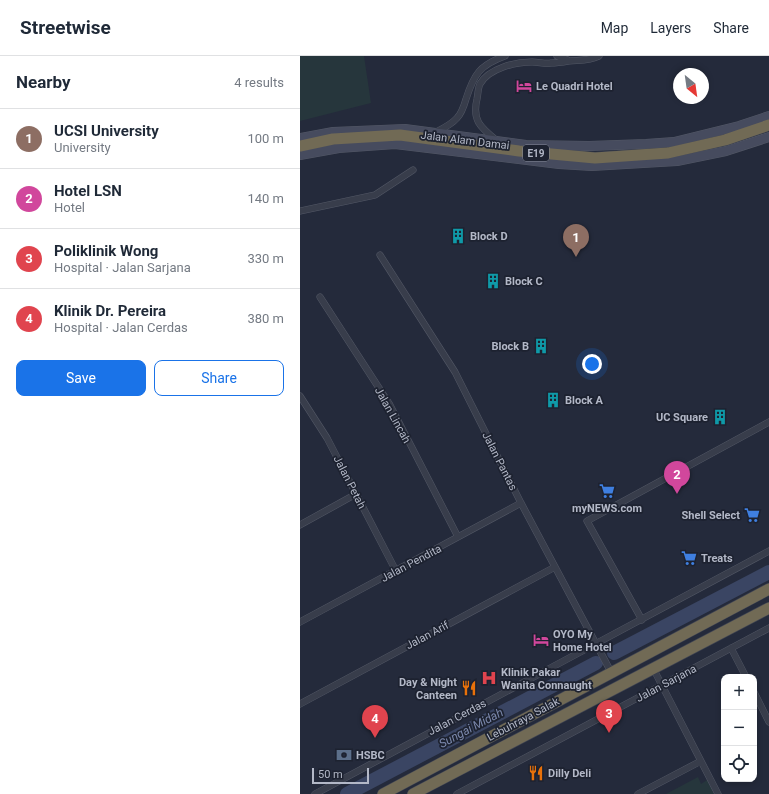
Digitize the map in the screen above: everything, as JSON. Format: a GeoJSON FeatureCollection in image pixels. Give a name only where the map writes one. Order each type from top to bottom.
{"type":"FeatureCollection","features":[{"type":"Feature","properties":{"kind":"highway","name":"E19"},"geometry":{"type":"LineString","coordinates":[[300,145],[332,139],[400,135],[519,151],[595,158],[668,153],[725,140],[769,124]]}},
{"type":"Feature","properties":{"kind":"highway","name":"Lebuhraya Salak"},"geometry":{"type":"LineString","coordinates":[[383,794],[769,589]]}},
{"type":"Feature","properties":{"kind":"highway","name":"Lebuhraya Salak"},"geometry":{"type":"LineString","coordinates":[[413,794],[769,608]]}},
{"type":"Feature","properties":{"kind":"main road","name":"Jalan Alam Damai"},"geometry":{"type":"LineString","coordinates":[[300,138],[333,132],[412,130],[541,146],[653,144],[674,142],[739,126],[769,116]]}},
{"type":"Feature","properties":{"kind":"main road","name":"Jalan Alam Damai"},"geometry":{"type":"LineString","coordinates":[[300,156],[339,148],[395,144],[559,164],[592,166],[677,161],[752,144],[769,137]]}},
{"type":"Feature","properties":{"kind":"street"},"geometry":{"type":"LineString","coordinates":[[434,133],[457,119],[462,112],[470,85],[476,74],[486,65],[505,56]]}},
{"type":"Feature","properties":{"kind":"street"},"geometry":{"type":"LineString","coordinates":[[515,56],[516,64]]}},
{"type":"Feature","properties":{"kind":"street"},"geometry":{"type":"LineString","coordinates":[[557,56],[572,61]]}},
{"type":"Feature","properties":{"kind":"street"},"geometry":{"type":"LineString","coordinates":[[497,141],[480,126],[475,116],[474,109],[480,85],[489,75],[502,68],[516,64],[532,62],[550,64],[583,61],[599,56]]}},
{"type":"Feature","properties":{"kind":"street"},"geometry":{"type":"LineString","coordinates":[[498,58],[502,68]]}},
{"type":"Feature","properties":{"kind":"street"},"geometry":{"type":"LineString","coordinates":[[300,211],[375,195],[413,170]]}},
{"type":"Feature","properties":{"kind":"street","name":"Jalan Pantas"},"geometry":{"type":"LineString","coordinates":[[380,255],[455,372],[522,504],[611,672]]}},
{"type":"Feature","properties":{"kind":"street","name":"Jalan Lincah"},"geometry":{"type":"LineString","coordinates":[[320,297],[390,405],[458,537]]}},
{"type":"Feature","properties":{"kind":"street","name":"Jalan Petah"},"geometry":{"type":"LineString","coordinates":[[300,396],[327,438],[396,571]]}},
{"type":"Feature","properties":{"kind":"street"},"geometry":{"type":"LineString","coordinates":[[642,620],[587,521],[769,422]]}},
{"type":"Feature","properties":{"kind":"street"},"geometry":{"type":"LineString","coordinates":[[300,525],[356,494]]}},
{"type":"Feature","properties":{"kind":"street","name":"Jalan Pendita"},"geometry":{"type":"LineString","coordinates":[[300,622],[522,504]]}},
{"type":"Feature","properties":{"kind":"street","name":"Jalan Cerdas"},"geometry":{"type":"LineString","coordinates":[[315,794],[414,740],[597,645],[769,551]]}},
{"type":"Feature","properties":{"kind":"street","name":"Jalan Arif"},"geometry":{"type":"LineString","coordinates":[[300,704],[555,567]]}},
{"type":"Feature","properties":{"kind":"street","name":"Jalan Sarjana"},"geometry":{"type":"LineString","coordinates":[[457,794],[769,628]]}},
{"type":"Feature","properties":{"kind":"street"},"geometry":{"type":"LineString","coordinates":[[731,648],[744,674]]}},
{"type":"Feature","properties":{"kind":"street"},"geometry":{"type":"LineString","coordinates":[[653,668],[718,794]]}},
{"type":"Feature","properties":{"kind":"street"},"geometry":{"type":"LineString","coordinates":[[757,698],[769,722]]}},
{"type":"Feature","properties":{"kind":"street"},"geometry":{"type":"LineString","coordinates":[[638,794],[701,761]]}},
{"type":"Feature","properties":{"kind":"shaded area"},"geometry":{"type":"Polygon","coordinates":[[[300,56],[364,56],[371,103],[300,121],[300,56]]]}},
{"type":"Feature","properties":{"kind":"shaded area"},"geometry":{"type":"Polygon","coordinates":[[[698,777],[701,784],[707,780],[714,794],[666,794],[698,777]]]}},
{"type":"Feature","properties":{"kind":"waterway","name":"Sungai Midah"},"geometry":{"type":"LineString","coordinates":[[614,653],[769,572]]}},
{"type":"Feature","properties":{"kind":"waterway","name":"Sungai Midah"},"geometry":{"type":"LineString","coordinates":[[347,794],[596,663]]}},
{"type":"Feature","properties":{"kind":"place","name":"Le Quadri Hotel"},"geometry":{"type":"Point","coordinates":[524,86]}},
{"type":"Feature","properties":{"kind":"place","name":"Block D"},"geometry":{"type":"Point","coordinates":[458,236]}},
{"type":"Feature","properties":{"kind":"place","name":"UCSI University"},"geometry":{"type":"Point","coordinates":[576,257]}},
{"type":"Feature","properties":{"kind":"place","name":"Block C"},"geometry":{"type":"Point","coordinates":[493,281]}},
{"type":"Feature","properties":{"kind":"place","name":"Block B"},"geometry":{"type":"Point","coordinates":[541,346]}},
{"type":"Feature","properties":{"kind":"place","name":"Block A"},"geometry":{"type":"Point","coordinates":[553,400]}},
{"type":"Feature","properties":{"kind":"place","name":"UC Square"},"geometry":{"type":"Point","coordinates":[720,417]}},
{"type":"Feature","properties":{"kind":"place","name":"myNEWS.com"},"geometry":{"type":"Point","coordinates":[607,491]}},
{"type":"Feature","properties":{"kind":"place","name":"Hotel LSN"},"geometry":{"type":"Point","coordinates":[677,494]}},
{"type":"Feature","properties":{"kind":"place","name":"Shell Select"},"geometry":{"type":"Point","coordinates":[752,515]}},
{"type":"Feature","properties":{"kind":"place","name":"Treats"},"geometry":{"type":"Point","coordinates":[689,558]}},
{"type":"Feature","properties":{"kind":"place","name":"OYO My Home Hotel"},"geometry":{"type":"Point","coordinates":[541,640]}},
{"type":"Feature","properties":{"kind":"place","name":"Klinik Pakar Wanita Connaught"},"geometry":{"type":"Point","coordinates":[489,678]}},
{"type":"Feature","properties":{"kind":"place","name":"Day & Night Canteen"},"geometry":{"type":"Point","coordinates":[469,688]}},
{"type":"Feature","properties":{"kind":"place","name":"Poliklinik Wong"},"geometry":{"type":"Point","coordinates":[609,733]}},
{"type":"Feature","properties":{"kind":"place","name":"Klinik Dr. Pereira"},"geometry":{"type":"Point","coordinates":[375,738]}},
{"type":"Feature","properties":{"kind":"place","name":"HSBC"},"geometry":{"type":"Point","coordinates":[344,755]}},
{"type":"Feature","properties":{"kind":"place","name":"Dilly Deli"},"geometry":{"type":"Point","coordinates":[536,773]}}]}
